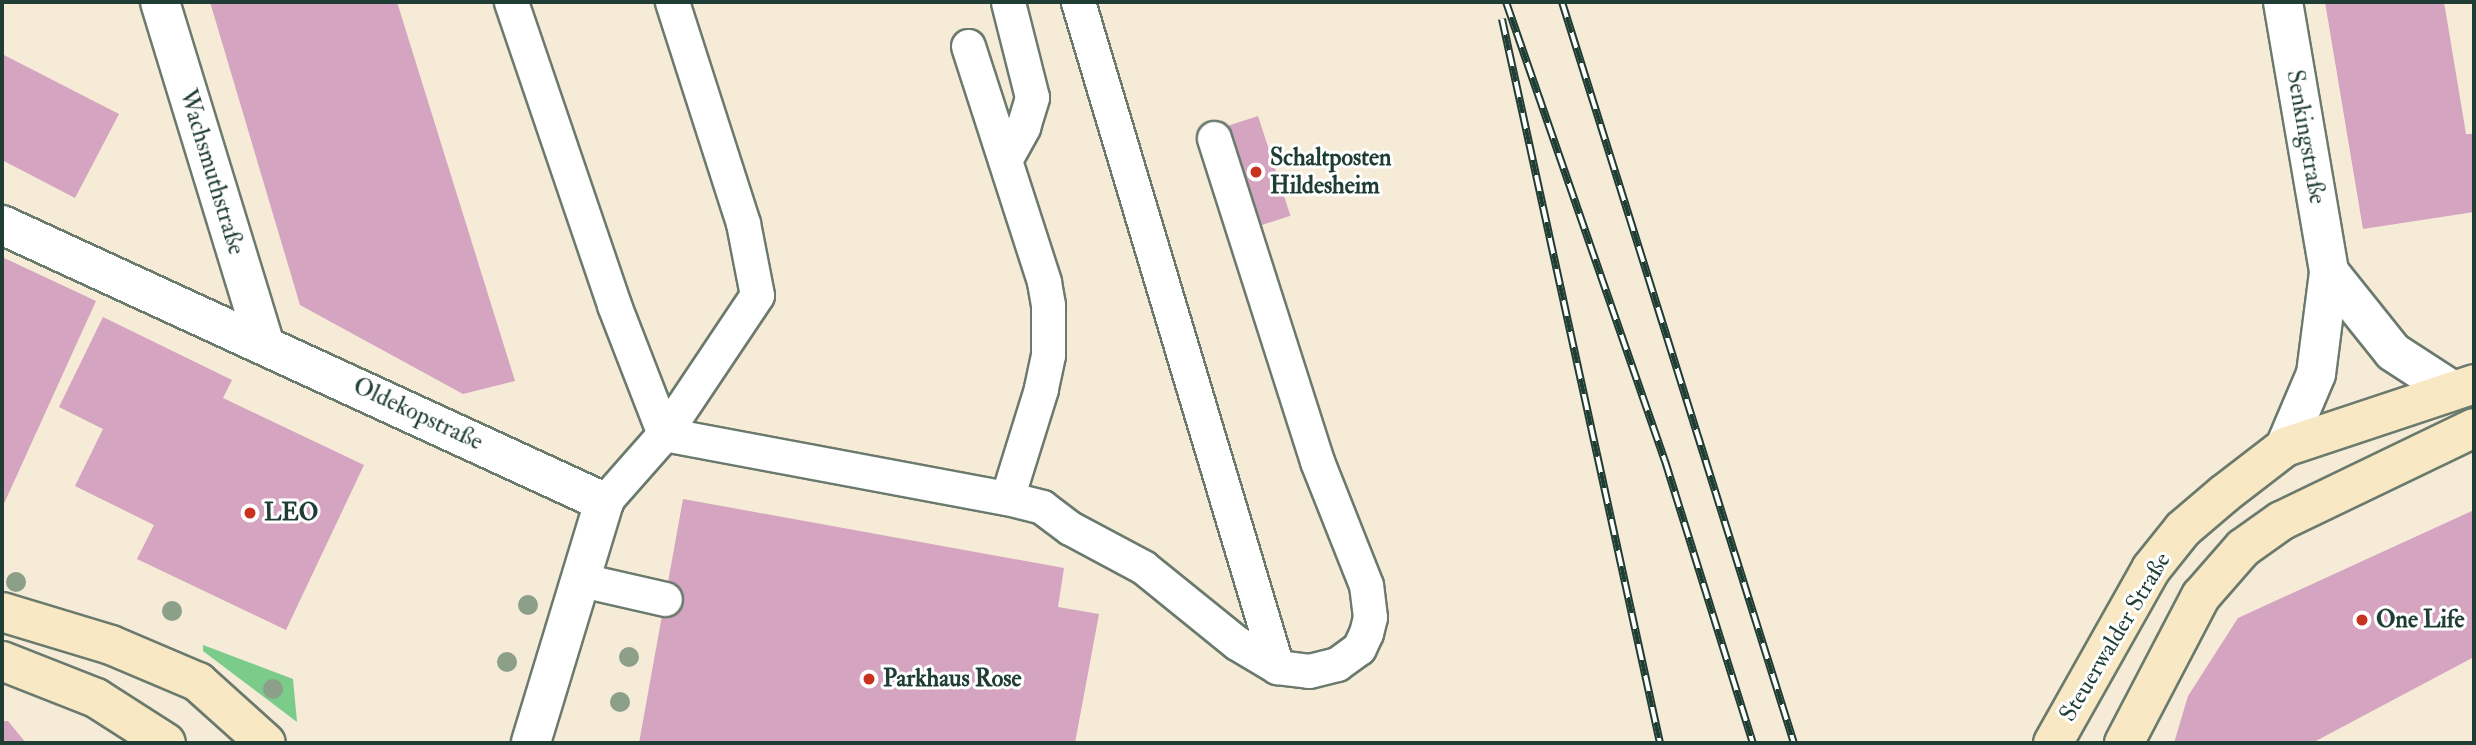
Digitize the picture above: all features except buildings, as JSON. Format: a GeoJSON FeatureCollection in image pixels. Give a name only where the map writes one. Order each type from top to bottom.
{"type":"FeatureCollection","features":[{"type":"Feature","properties":{"kind":"street","name":"Wachsmuthstraße"},"geometry":{"type":"LineString","coordinates":[[160,2],[264,342]]}},
{"type":"Feature","properties":{"kind":"street","name":"Senkingstraße"},"geometry":{"type":"LineString","coordinates":[[2283,2],[2329,272],[2316,374],[2285,447]]}},
{"type":"Feature","properties":{"kind":"street","name":"Oldekopstraße"},"geometry":{"type":"LineString","coordinates":[[2,225],[264,342],[604,502]]}},
{"type":"Feature","properties":{"kind":"street","name":"Senkingstraße"},"geometry":{"type":"LineString","coordinates":[[2329,272],[2393,352],[2462,387]]}},
{"type":"Feature","properties":{"kind":"street","name":"Steuerwalder Straße"},"geometry":{"type":"LineString","coordinates":[[2053,743],[2151,569],[2183,529],[2285,447],[2462,387]]}},
{"type":"Feature","properties":{"kind":"street"},"geometry":{"type":"LineString","coordinates":[[2124,743],[2202,596],[2243,548],[2281,521],[2474,428]]}},
{"type":"Feature","properties":{"kind":"street"},"geometry":{"type":"LineString","coordinates":[[531,743],[604,502]]}},
{"type":"Feature","properties":{"kind":"street"},"geometry":{"type":"LineString","coordinates":[[2,612],[111,645],[198,682],[266,743]]}},
{"type":"Feature","properties":{"kind":"street"},"geometry":{"type":"LineString","coordinates":[[2,661],[96,698],[166,743]]}},
{"type":"Feature","properties":{"kind":"lane"},"geometry":{"type":"LineString","coordinates":[[511,2],[614,305],[664,434]]}},
{"type":"Feature","properties":{"kind":"lane"},"geometry":{"type":"LineString","coordinates":[[604,502],[664,434],[757,295],[743,223],[672,2]]}},
{"type":"Feature","properties":{"kind":"lane"},"geometry":{"type":"LineString","coordinates":[[1005,160],[1023,127],[1032,97],[1008,2]]}},
{"type":"Feature","properties":{"kind":"lane"},"geometry":{"type":"LineString","coordinates":[[1079,2],[1276,667]]}},
{"type":"Feature","properties":{"kind":"lane"},"geometry":{"type":"LineString","coordinates":[[968,46],[1044,282],[1049,330],[1041,389],[1007,498]]}},
{"type":"Feature","properties":{"kind":"lane"},"geometry":{"type":"LineString","coordinates":[[664,434],[1007,498],[1042,507],[1070,528],[1143,567],[1237,643],[1276,667],[1309,671],[1338,664],[1359,648],[1370,617],[1370,603],[1317,461],[1214,138]]}},
{"type":"Feature","properties":{"kind":"lane"},"geometry":{"type":"LineString","coordinates":[[582,580],[666,599]]}},
{"type":"Feature","properties":{"kind":"green space"},"geometry":{"type":"Polygon","coordinates":[[[203,645],[293,679],[297,722],[203,651],[203,645]]]}},
{"type":"Feature","properties":{"kind":"railway"},"geometry":{"type":"LineString","coordinates":[[1506,2],[1665,461],[1753,743]]}},
{"type":"Feature","properties":{"kind":"railway"},"geometry":{"type":"LineString","coordinates":[[1562,2],[1794,743]]}},
{"type":"Feature","properties":{"kind":"railway"},"geometry":{"type":"LineString","coordinates":[[1502,19],[1660,743]]}},
{"type":"Feature","properties":{"kind":"place","name":"Schaltposten Hildesheim"},"geometry":{"type":"Point","coordinates":[1256,172]}},
{"type":"Feature","properties":{"kind":"place","name":"LEO"},"geometry":{"type":"Point","coordinates":[250,513]}},
{"type":"Feature","properties":{"kind":"place","name":"One Life"},"geometry":{"type":"Point","coordinates":[2362,620]}},
{"type":"Feature","properties":{"kind":"place","name":"Parkhaus Rose"},"geometry":{"type":"Point","coordinates":[869,679]}}]}
